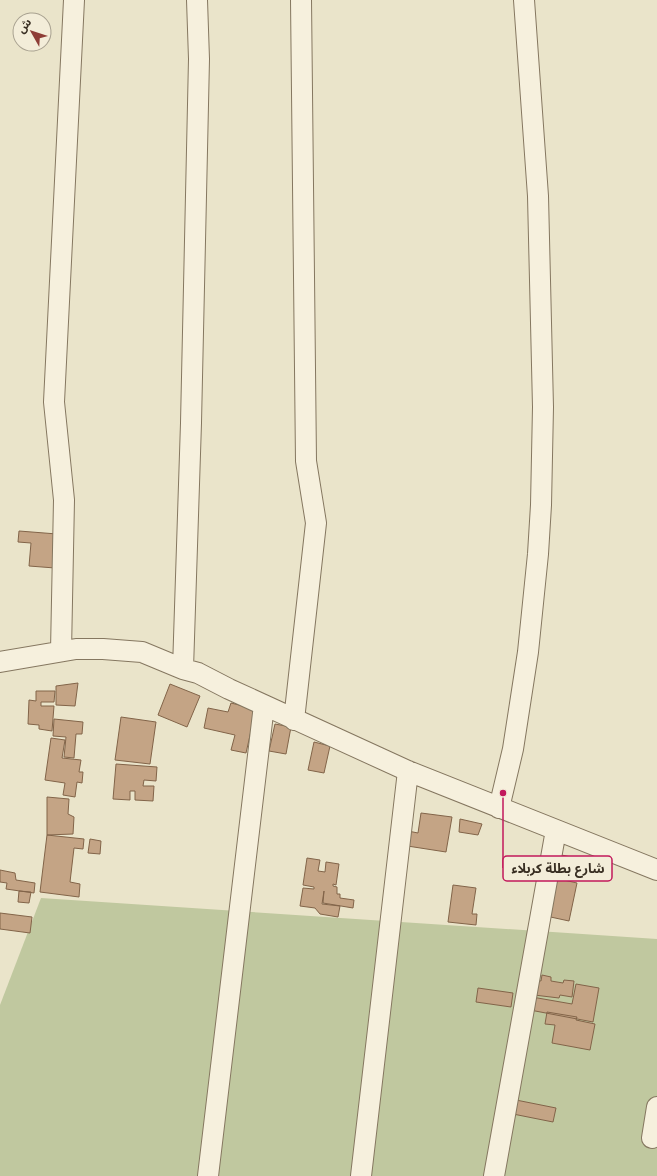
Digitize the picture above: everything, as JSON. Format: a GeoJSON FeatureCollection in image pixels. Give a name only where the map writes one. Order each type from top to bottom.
{"type":"FeatureCollection","features":[{"type":"Feature","properties":{"kind":"street"},"geometry":{"type":"LineString","coordinates":[[61,651],[64,500],[54,402],[74,0]]}},
{"type":"Feature","properties":{"kind":"street"},"geometry":{"type":"LineString","coordinates":[[183,669],[199,59],[197,0]]}},
{"type":"Feature","properties":{"kind":"street"},"geometry":{"type":"LineString","coordinates":[[294,720],[316,523],[306,461],[301,0]]}},
{"type":"Feature","properties":{"kind":"street"},"geometry":{"type":"LineString","coordinates":[[499,808],[512,749],[528,652],[541,505],[543,407],[538,196],[524,0]]}},
{"type":"Feature","properties":{"kind":"street"},"geometry":{"type":"LineString","coordinates":[[0,662],[76,649],[103,649],[142,652],[183,669],[198,673],[294,720],[408,771],[657,870]]}},
{"type":"Feature","properties":{"kind":"street"},"geometry":{"type":"LineString","coordinates":[[208,1176],[264,705]]}},
{"type":"Feature","properties":{"kind":"street"},"geometry":{"type":"LineString","coordinates":[[361,1176],[408,771]]}},
{"type":"Feature","properties":{"kind":"street"},"geometry":{"type":"LineString","coordinates":[[494,1176],[556,830]]}},
{"type":"Feature","properties":{"kind":"street"},"geometry":{"type":"LineString","coordinates":[[652,1138],[657,1107]]}},
{"type":"Feature","properties":{"kind":"green space"},"geometry":{"type":"Polygon","coordinates":[[[41,898],[657,939],[657,1176],[0,1176],[0,1005],[41,898]]]}},
{"type":"Feature","properties":{"kind":"building"},"geometry":{"type":"Polygon","coordinates":[[[19,531],[57,534],[55,568],[29,566],[31,543],[18,542],[19,531]]]}},
{"type":"Feature","properties":{"kind":"building"},"geometry":{"type":"Polygon","coordinates":[[[78,683],[75,706],[56,705],[56,686],[78,683]]]}},
{"type":"Feature","properties":{"kind":"building"},"geometry":{"type":"Polygon","coordinates":[[[170,684],[200,696],[187,727],[158,715],[170,684]]]}},
{"type":"Feature","properties":{"kind":"building"},"geometry":{"type":"Polygon","coordinates":[[[36,691],[55,691],[54,702],[41,702],[41,706],[54,706],[52,731],[39,729],[39,725],[28,724],[29,700],[36,701],[36,691]]]}},
{"type":"Feature","properties":{"kind":"building"},"geometry":{"type":"Polygon","coordinates":[[[231,703],[256,709],[246,753],[231,750],[235,735],[204,728],[208,708],[228,712],[231,703]]]}},
{"type":"Feature","properties":{"kind":"building"},"geometry":{"type":"Polygon","coordinates":[[[121,717],[156,722],[150,764],[115,760],[121,717]]]}},
{"type":"Feature","properties":{"kind":"building"},"geometry":{"type":"Polygon","coordinates":[[[54,719],[83,722],[82,734],[76,734],[74,758],[64,757],[66,737],[53,736],[54,719]]]}},
{"type":"Feature","properties":{"kind":"building"},"geometry":{"type":"Polygon","coordinates":[[[275,724],[291,727],[286,754],[269,751],[275,724]]]}},
{"type":"Feature","properties":{"kind":"building"},"geometry":{"type":"Polygon","coordinates":[[[51,738],[65,740],[62,758],[81,760],[79,772],[83,772],[82,783],[77,782],[75,797],[63,795],[65,783],[45,780],[51,738]]]}},
{"type":"Feature","properties":{"kind":"building"},"geometry":{"type":"Polygon","coordinates":[[[314,742],[330,746],[324,773],[308,770],[314,742]]]}},
{"type":"Feature","properties":{"kind":"building"},"geometry":{"type":"Polygon","coordinates":[[[116,764],[157,767],[156,781],[144,780],[143,786],[154,786],[153,801],[135,800],[135,791],[130,791],[130,800],[113,799],[116,764]]]}},
{"type":"Feature","properties":{"kind":"building"},"geometry":{"type":"Polygon","coordinates":[[[47,797],[69,799],[68,814],[74,817],[73,834],[47,835],[47,797]]]}},
{"type":"Feature","properties":{"kind":"building"},"geometry":{"type":"Polygon","coordinates":[[[421,813],[452,817],[446,852],[401,845],[403,830],[418,833],[421,813]]]}},
{"type":"Feature","properties":{"kind":"building"},"geometry":{"type":"Polygon","coordinates":[[[460,819],[482,824],[478,835],[459,832],[460,819]]]}},
{"type":"Feature","properties":{"kind":"building"},"geometry":{"type":"Polygon","coordinates":[[[47,835],[84,839],[83,849],[74,848],[70,882],[80,884],[79,897],[40,892],[47,835]]]}},
{"type":"Feature","properties":{"kind":"building"},"geometry":{"type":"Polygon","coordinates":[[[90,839],[101,841],[100,854],[88,853],[90,839]]]}},
{"type":"Feature","properties":{"kind":"building"},"geometry":{"type":"Polygon","coordinates":[[[557,854],[585,860],[580,879],[552,873],[557,854]]]}},
{"type":"Feature","properties":{"kind":"building"},"geometry":{"type":"Polygon","coordinates":[[[307,858],[320,860],[318,871],[325,872],[326,862],[339,864],[336,885],[333,884],[333,886],[337,887],[337,894],[340,894],[340,898],[354,900],[353,908],[323,903],[324,891],[322,904],[340,906],[338,917],[320,914],[315,908],[300,906],[303,888],[314,889],[314,887],[303,885],[307,858]]]}},
{"type":"Feature","properties":{"kind":"building"},"geometry":{"type":"Polygon","coordinates":[[[0,870],[15,873],[16,880],[35,883],[34,893],[6,889],[7,883],[0,882],[0,870]]]}},
{"type":"Feature","properties":{"kind":"building"},"geometry":{"type":"Polygon","coordinates":[[[555,878],[577,883],[569,921],[546,916],[555,878]]]}},
{"type":"Feature","properties":{"kind":"building"},"geometry":{"type":"Polygon","coordinates":[[[453,885],[476,888],[472,914],[477,914],[476,925],[448,922],[453,885]]]}},
{"type":"Feature","properties":{"kind":"building"},"geometry":{"type":"Polygon","coordinates":[[[19,891],[31,892],[29,903],[18,902],[19,891]]]}},
{"type":"Feature","properties":{"kind":"building"},"geometry":{"type":"Polygon","coordinates":[[[0,913],[32,917],[30,933],[0,929],[0,913]]]}},
{"type":"Feature","properties":{"kind":"building"},"geometry":{"type":"Polygon","coordinates":[[[542,975],[551,977],[551,981],[563,983],[564,980],[574,981],[572,997],[560,995],[559,998],[534,995],[536,980],[541,981],[542,975]]]}},
{"type":"Feature","properties":{"kind":"building"},"geometry":{"type":"Polygon","coordinates":[[[576,984],[599,988],[593,1022],[530,1010],[532,997],[572,1004],[576,984]]]}},
{"type":"Feature","properties":{"kind":"building"},"geometry":{"type":"Polygon","coordinates":[[[478,988],[513,993],[511,1007],[476,1002],[478,988]]]}},
{"type":"Feature","properties":{"kind":"building"},"geometry":{"type":"Polygon","coordinates":[[[547,1012],[577,1017],[576,1020],[595,1024],[590,1050],[552,1043],[555,1025],[545,1024],[547,1012]]]}},
{"type":"Feature","properties":{"kind":"building"},"geometry":{"type":"Polygon","coordinates":[[[516,1100],[556,1108],[553,1122],[513,1114],[516,1100]]]}},
{"type":"Feature","properties":{"kind":"place","name":"شارع بطلة كربلاء"},"geometry":{"type":"Point","coordinates":[503,793]}}]}
